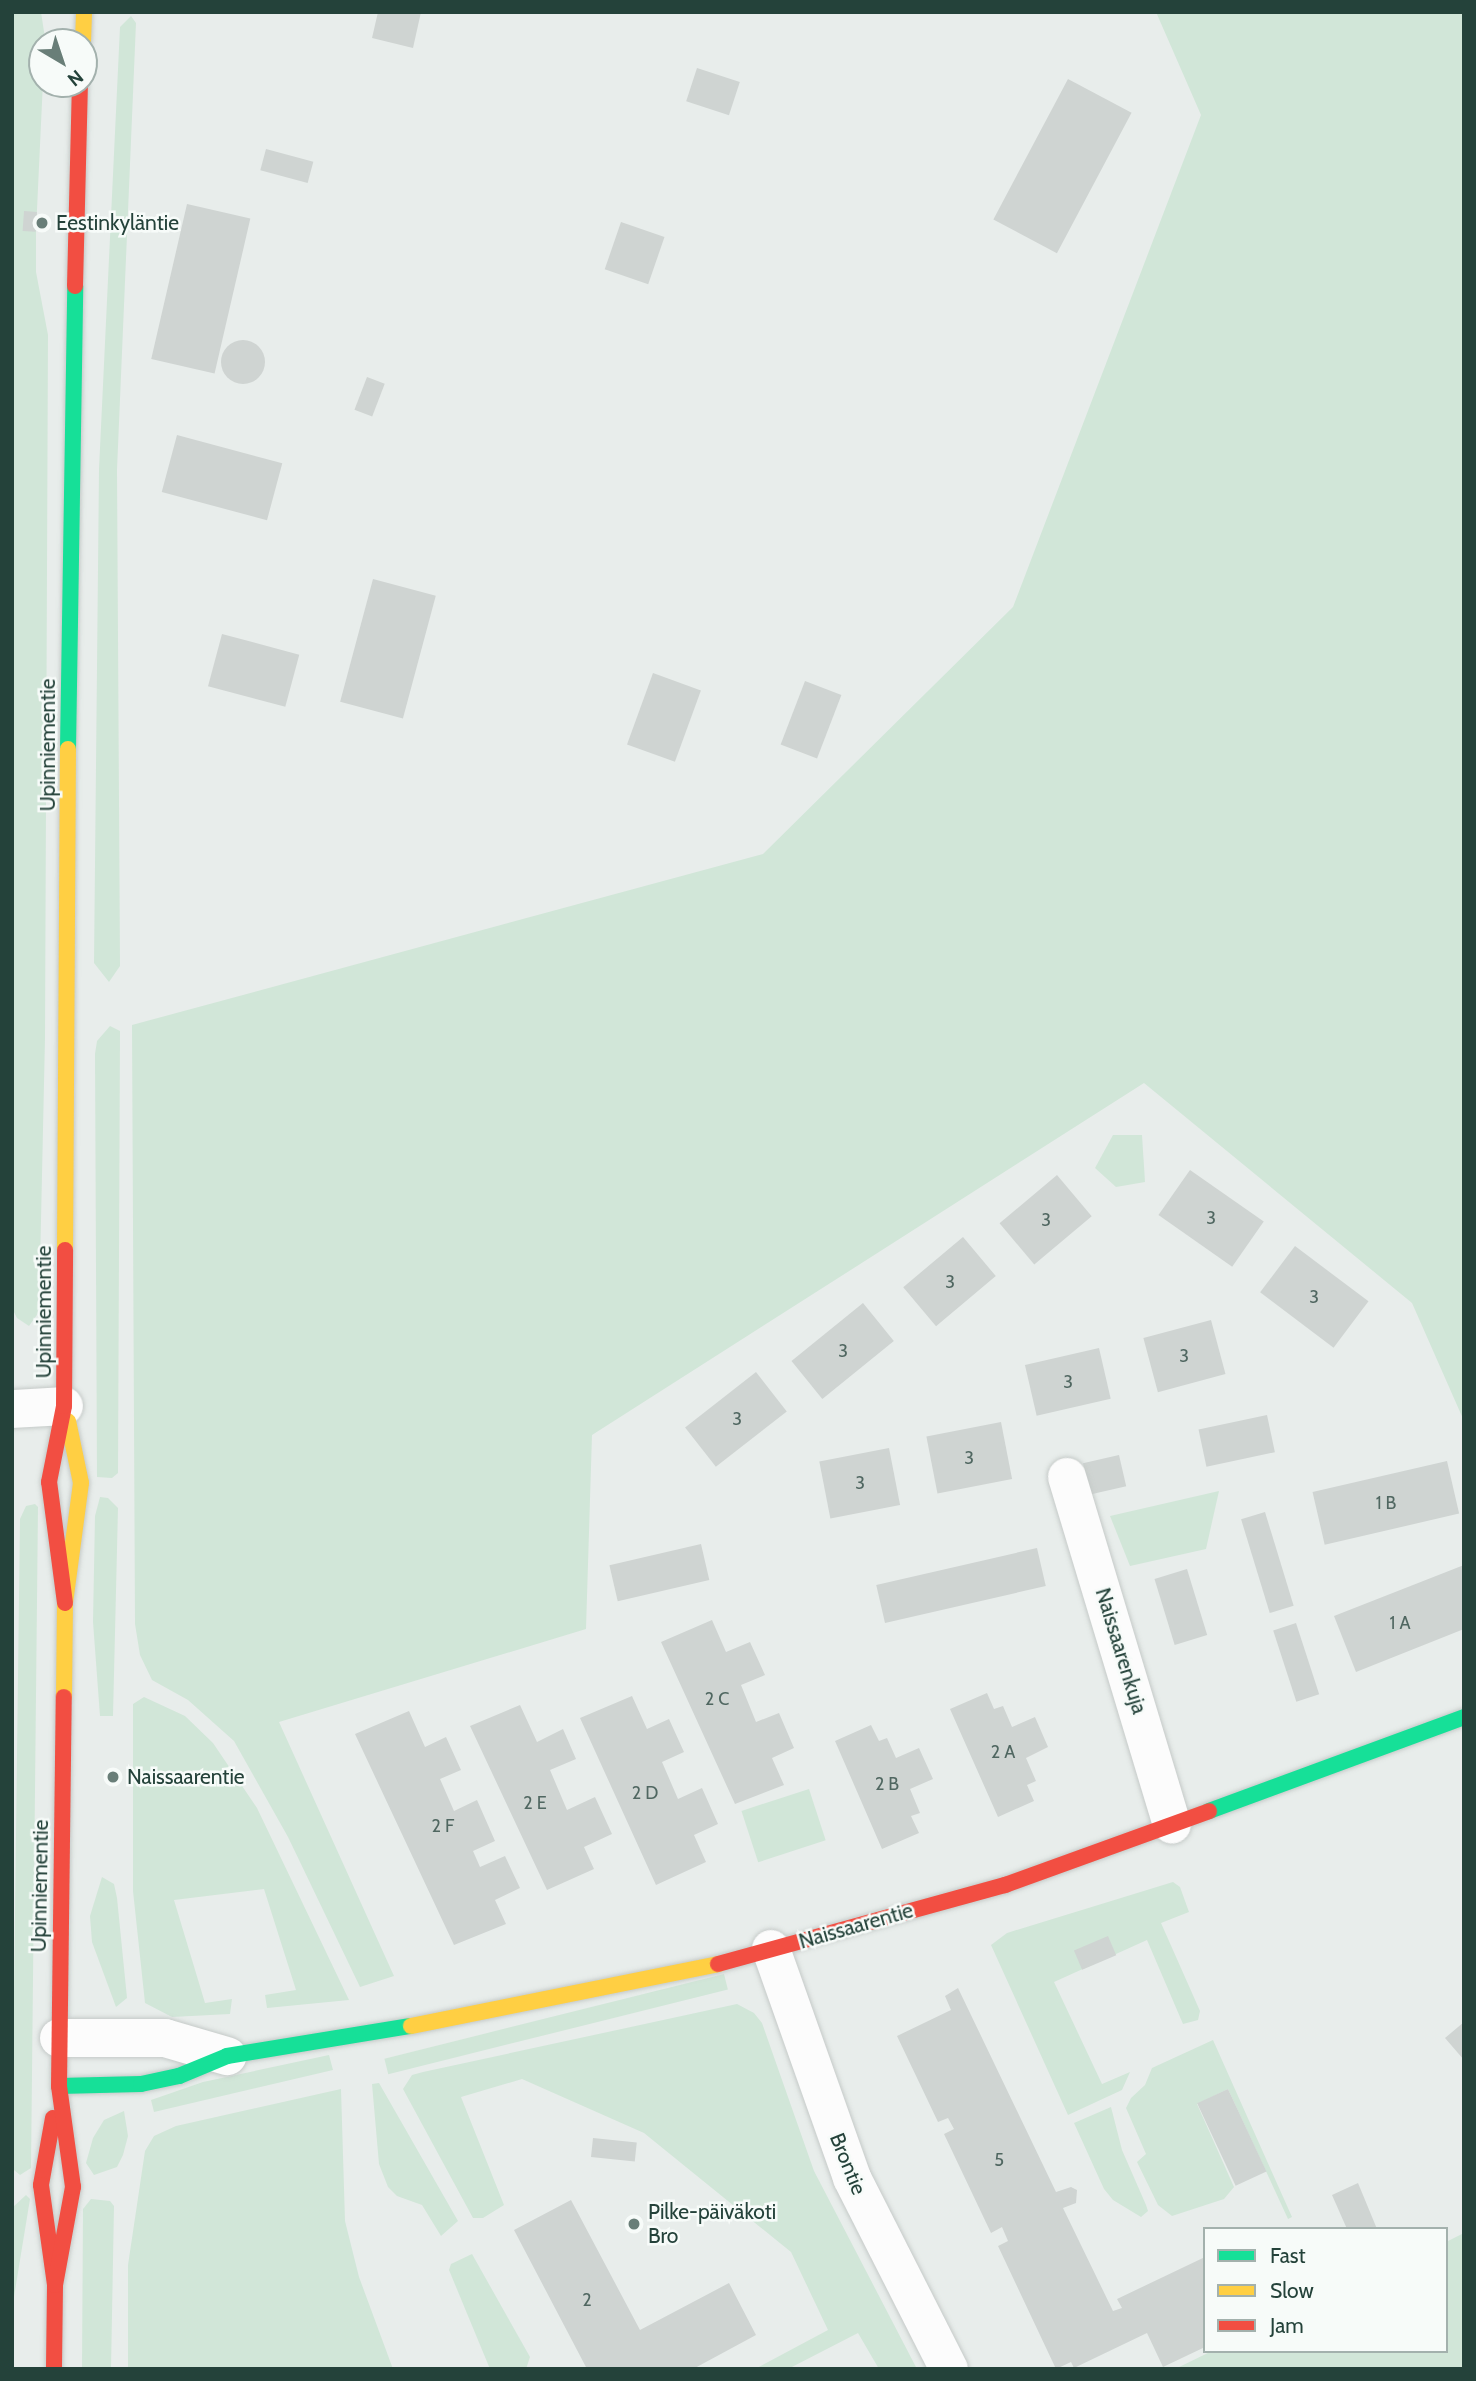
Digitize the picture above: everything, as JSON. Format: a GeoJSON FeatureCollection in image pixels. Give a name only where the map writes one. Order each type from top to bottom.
{"type":"FeatureCollection","features":[{"type":"Feature","properties":{"kind":"main road","name":"Upinniementie"},"geometry":{"type":"LineString","coordinates":[[65,1603],[49,1482],[64,1406],[70,483],[80,98]]}},
{"type":"Feature","properties":{"kind":"main road","name":"Upinniementie"},"geometry":{"type":"LineString","coordinates":[[55,2285],[73,2187],[59,2086],[59,2038],[65,1603],[81,1483],[64,1406]]}},
{"type":"Feature","properties":{"kind":"main road","name":"Naissaarentie"},"geometry":{"type":"LineString","coordinates":[[59,2086],[141,2084],[179,2076],[227,2056],[343,2040],[730,1962],[1005,1885],[1464,1717]]}},
{"type":"Feature","properties":{"kind":"main road","name":"Upinniementie"},"geometry":{"type":"LineString","coordinates":[[54,2369],[55,2285],[41,2185],[59,2086]]}},
{"type":"Feature","properties":{"kind":"street"},"geometry":{"type":"LineString","coordinates":[[12,1409],[64,1406]]}},
{"type":"Feature","properties":{"kind":"street","name":"Naissaarenkuja"},"geometry":{"type":"LineString","coordinates":[[1067,1477],[1172,1825]]}},
{"type":"Feature","properties":{"kind":"street","name":"Brontie"},"geometry":{"type":"LineString","coordinates":[[771,1949],[852,2178],[949,2369]]}},
{"type":"Feature","properties":{"kind":"street","name":"Naissaarentie"},"geometry":{"type":"LineString","coordinates":[[59,2038],[165,2038],[227,2056]]}},
{"type":"Feature","properties":{"kind":"green space"},"geometry":{"type":"Polygon","coordinates":[[[12,12],[41,12],[43,28],[28,28],[28,98],[42,98],[36,272],[48,335],[45,1038],[39,1312],[29,1326],[17,1318],[12,1308],[12,12]]]}},
{"type":"Feature","properties":{"kind":"green space"},"geometry":{"type":"Polygon","coordinates":[[[1156,12],[1464,12],[1464,1421],[1412,1303],[1144,1083],[592,1435],[586,1629],[279,1722],[394,1976],[360,1987],[288,1837],[234,1741],[188,1700],[152,1680],[140,1655],[135,1624],[132,1025],[763,854],[1013,607],[1201,115],[1156,12]]]}},
{"type":"Feature","properties":{"kind":"green space"},"geometry":{"type":"Polygon","coordinates":[[[131,16],[136,23],[117,470],[120,966],[109,982],[94,963],[99,469],[120,27],[131,16]]]}},
{"type":"Feature","properties":{"kind":"green space"},"geometry":{"type":"Polygon","coordinates":[[[110,1026],[120,1031],[118,1473],[112,1478],[97,1477],[95,1054],[97,1041],[110,1026]]]}},
{"type":"Feature","properties":{"kind":"green space"},"geometry":{"type":"Polygon","coordinates":[[[1113,1135],[1142,1135],[1145,1182],[1116,1187],[1095,1168],[1113,1135]]]}},
{"type":"Feature","properties":{"kind":"green space"},"geometry":{"type":"Polygon","coordinates":[[[1219,1491],[1206,1549],[1130,1566],[1110,1516],[1219,1491]]]}},
{"type":"Feature","properties":{"kind":"green space"},"geometry":{"type":"Polygon","coordinates":[[[100,1497],[108,1498],[118,1508],[113,1716],[100,1716],[93,1622],[95,1516],[100,1497]]]}},
{"type":"Feature","properties":{"kind":"green space"},"geometry":{"type":"Polygon","coordinates":[[[35,1504],[38,1507],[31,2168],[20,2175],[14,2170],[12,2152],[20,1519],[26,1506],[35,1504]]]}},
{"type":"Feature","properties":{"kind":"green space"},"geometry":{"type":"Polygon","coordinates":[[[144,1697],[185,1716],[213,1743],[257,1808],[349,2000],[267,2008],[265,1995],[296,1990],[264,1889],[174,1900],[205,2003],[232,1999],[230,2014],[172,2017],[145,2003],[133,1891],[133,1704],[144,1697]]]}},
{"type":"Feature","properties":{"kind":"green space"},"geometry":{"type":"Polygon","coordinates":[[[809,1789],[826,1840],[758,1862],[741,1811],[809,1789]]]}},
{"type":"Feature","properties":{"kind":"green space"},"geometry":{"type":"Polygon","coordinates":[[[102,1877],[114,1884],[117,1898],[127,1998],[116,2007],[92,1942],[90,1916],[102,1877]]]}},
{"type":"Feature","properties":{"kind":"green space"},"geometry":{"type":"Polygon","coordinates":[[[1173,1882],[1180,1887],[1189,1912],[1161,1923],[1200,2011],[1198,2020],[1183,2024],[1147,1940],[1054,1982],[1102,2084],[1130,2072],[1122,2090],[1068,2115],[991,1945],[1007,1933],[1173,1882]]]}},
{"type":"Feature","properties":{"kind":"green space"},"geometry":{"type":"Polygon","coordinates":[[[724,1974],[728,1990],[388,2074],[384,2059],[724,1974]]]}},
{"type":"Feature","properties":{"kind":"green space"},"geometry":{"type":"Polygon","coordinates":[[[737,2004],[754,2013],[762,2023],[814,2171],[917,2369],[879,2369],[858,2333],[788,2369],[755,2369],[828,2330],[791,2252],[644,2133],[522,2079],[461,2097],[504,2205],[483,2218],[473,2218],[403,2089],[412,2075],[423,2072],[737,2004]]]}},
{"type":"Feature","properties":{"kind":"green space"},"geometry":{"type":"Polygon","coordinates":[[[1213,2040],[1292,2217],[1288,2219],[1228,2089],[1197,2104],[1234,2187],[1224,2199],[1172,2216],[1158,2205],[1137,2162],[1146,2154],[1126,2108],[1131,2098],[1145,2085],[1152,2068],[1213,2040]]]}},
{"type":"Feature","properties":{"kind":"green space"},"geometry":{"type":"Polygon","coordinates":[[[329,2055],[333,2070],[154,2112],[151,2100],[203,2082],[329,2055]]]}},
{"type":"Feature","properties":{"kind":"green space"},"geometry":{"type":"Polygon","coordinates":[[[379,2083],[458,2221],[441,2236],[422,2205],[397,2196],[388,2187],[379,2164],[372,2084],[379,2083]]]}},
{"type":"Feature","properties":{"kind":"green space"},"geometry":{"type":"Polygon","coordinates":[[[341,2089],[345,2221],[359,2277],[393,2369],[128,2369],[128,2265],[145,2151],[154,2136],[176,2126],[341,2089]]]}},
{"type":"Feature","properties":{"kind":"green space"},"geometry":{"type":"Polygon","coordinates":[[[1111,2107],[1122,2150],[1148,2211],[1141,2217],[1113,2200],[1104,2189],[1074,2123],[1111,2107]]]}},
{"type":"Feature","properties":{"kind":"green space"},"geometry":{"type":"Polygon","coordinates":[[[124,2111],[128,2136],[123,2155],[117,2167],[94,2175],[86,2163],[93,2138],[104,2120],[124,2111]]]}},
{"type":"Feature","properties":{"kind":"green space"},"geometry":{"type":"Polygon","coordinates":[[[26,2195],[30,2199],[12,2309],[12,2208],[26,2195]]]}},
{"type":"Feature","properties":{"kind":"green space"},"geometry":{"type":"Polygon","coordinates":[[[91,2199],[110,2201],[114,2206],[111,2369],[82,2369],[83,2209],[91,2199]]]}},
{"type":"Feature","properties":{"kind":"green space"},"geometry":{"type":"Polygon","coordinates":[[[1464,2233],[1464,2369],[1175,2369],[1208,2353],[1448,2353],[1448,2241],[1464,2233]]]}},
{"type":"Feature","properties":{"kind":"green space"},"geometry":{"type":"Polygon","coordinates":[[[472,2254],[530,2357],[526,2369],[490,2369],[449,2270],[451,2264],[472,2254]]]}},
{"type":"Feature","properties":{"kind":"building"},"geometry":{"type":"Polygon","coordinates":[[[378,12],[421,12],[413,48],[372,38],[378,12]]]}},
{"type":"Feature","properties":{"kind":"building"},"geometry":{"type":"Polygon","coordinates":[[[697,68],[740,82],[729,115],[686,101],[697,68]]]}},
{"type":"Feature","properties":{"kind":"building"},"geometry":{"type":"Polygon","coordinates":[[[1068,79],[1132,113],[1057,253],[993,219],[1068,79]]]}},
{"type":"Feature","properties":{"kind":"building"},"geometry":{"type":"Polygon","coordinates":[[[266,149],[313,162],[308,183],[260,170],[266,149]]]}},
{"type":"Feature","properties":{"kind":"building"},"geometry":{"type":"Polygon","coordinates":[[[187,204],[250,219],[215,374],[151,359],[187,204]]]}},
{"type":"Feature","properties":{"kind":"building"},"geometry":{"type":"Polygon","coordinates":[[[24,211],[37,212],[36,232],[23,231],[24,211]]]}},
{"type":"Feature","properties":{"kind":"building"},"geometry":{"type":"Polygon","coordinates":[[[621,222],[664,237],[648,284],[605,269],[621,222]]]}},
{"type":"Feature","properties":{"kind":"building"},"geometry":{"type":"Polygon","coordinates":[[[243,340],[259,346],[265,362],[259,378],[243,384],[227,378],[221,362],[227,346],[243,340]]]}},
{"type":"Feature","properties":{"kind":"building"},"geometry":{"type":"Polygon","coordinates":[[[367,377],[385,384],[372,416],[354,410],[367,377]]]}},
{"type":"Feature","properties":{"kind":"building"},"geometry":{"type":"Polygon","coordinates":[[[177,435],[282,463],[267,520],[162,492],[177,435]]]}},
{"type":"Feature","properties":{"kind":"building"},"geometry":{"type":"Polygon","coordinates":[[[373,579],[436,596],[403,718],[340,702],[373,579]]]}},
{"type":"Feature","properties":{"kind":"building"},"geometry":{"type":"Polygon","coordinates":[[[222,634],[299,655],[285,707],[208,686],[222,634]]]}},
{"type":"Feature","properties":{"kind":"building"},"geometry":{"type":"Polygon","coordinates":[[[653,673],[701,690],[675,762],[627,744],[653,673]]]}},
{"type":"Feature","properties":{"kind":"building"},"geometry":{"type":"Polygon","coordinates":[[[805,681],[841,695],[817,758],[781,744],[805,681]]]}},
{"type":"Feature","properties":{"kind":"building"},"geometry":{"type":"Polygon","coordinates":[[[1190,1170],[1264,1222],[1232,1267],[1158,1215],[1190,1170]]]}},
{"type":"Feature","properties":{"kind":"building"},"geometry":{"type":"Polygon","coordinates":[[[1057,1175],[1092,1216],[1034,1265],[1000,1223],[1057,1175]]]}},
{"type":"Feature","properties":{"kind":"building"},"geometry":{"type":"Polygon","coordinates":[[[963,1237],[996,1276],[936,1326],[903,1287],[963,1237]]]}},
{"type":"Feature","properties":{"kind":"building"},"geometry":{"type":"Polygon","coordinates":[[[1295,1246],[1368,1301],[1334,1348],[1260,1292],[1295,1246]]]}},
{"type":"Feature","properties":{"kind":"building"},"geometry":{"type":"Polygon","coordinates":[[[863,1303],[894,1341],[822,1399],[792,1361],[863,1303]]]}},
{"type":"Feature","properties":{"kind":"building"},"geometry":{"type":"Polygon","coordinates":[[[1211,1320],[1225,1374],[1158,1392],[1143,1338],[1211,1320]]]}},
{"type":"Feature","properties":{"kind":"building"},"geometry":{"type":"Polygon","coordinates":[[[1099,1348],[1111,1399],[1037,1416],[1025,1365],[1099,1348]]]}},
{"type":"Feature","properties":{"kind":"building"},"geometry":{"type":"Polygon","coordinates":[[[756,1372],[787,1411],[716,1467],[685,1427],[756,1372]]]}},
{"type":"Feature","properties":{"kind":"building"},"geometry":{"type":"Polygon","coordinates":[[[1267,1415],[1275,1452],[1206,1467],[1199,1430],[1267,1415]]]}},
{"type":"Feature","properties":{"kind":"building"},"geometry":{"type":"Polygon","coordinates":[[[1001,1422],[1012,1479],[937,1493],[926,1437],[1001,1422]]]}},
{"type":"Feature","properties":{"kind":"building"},"geometry":{"type":"Polygon","coordinates":[[[889,1448],[900,1505],[830,1518],[819,1462],[889,1448]]]}},
{"type":"Feature","properties":{"kind":"building"},"geometry":{"type":"Polygon","coordinates":[[[1119,1455],[1126,1486],[1090,1495],[1083,1463],[1119,1455]]]}},
{"type":"Feature","properties":{"kind":"building"},"geometry":{"type":"Polygon","coordinates":[[[1447,1461],[1459,1514],[1325,1545],[1313,1492],[1447,1461]]]}},
{"type":"Feature","properties":{"kind":"building"},"geometry":{"type":"Polygon","coordinates":[[[1265,1512],[1294,1606],[1270,1613],[1241,1519],[1265,1512]]]}},
{"type":"Feature","properties":{"kind":"building"},"geometry":{"type":"Polygon","coordinates":[[[701,1544],[709,1580],[618,1601],[609,1565],[701,1544]]]}},
{"type":"Feature","properties":{"kind":"building"},"geometry":{"type":"Polygon","coordinates":[[[1037,1548],[1046,1586],[885,1623],[876,1585],[1037,1548]]]}},
{"type":"Feature","properties":{"kind":"building"},"geometry":{"type":"Polygon","coordinates":[[[1464,1565],[1464,1629],[1356,1672],[1334,1616],[1464,1565]]]}},
{"type":"Feature","properties":{"kind":"building"},"geometry":{"type":"Polygon","coordinates":[[[1187,1569],[1207,1635],[1175,1645],[1154,1579],[1187,1569]]]}},
{"type":"Feature","properties":{"kind":"building"},"geometry":{"type":"Polygon","coordinates":[[[712,1620],[726,1652],[750,1642],[765,1675],[741,1685],[756,1722],[779,1713],[794,1748],[772,1758],[784,1785],[735,1804],[661,1642],[712,1620]]]}},
{"type":"Feature","properties":{"kind":"building"},"geometry":{"type":"Polygon","coordinates":[[[1296,1623],[1319,1694],[1296,1702],[1273,1630],[1296,1623]]]}},
{"type":"Feature","properties":{"kind":"building"},"geometry":{"type":"Polygon","coordinates":[[[987,1693],[994,1709],[1003,1706],[1012,1727],[1035,1717],[1048,1747],[1026,1758],[1036,1781],[1027,1785],[1034,1801],[998,1817],[950,1709],[987,1693]]]}},
{"type":"Feature","properties":{"kind":"building"},"geometry":{"type":"Polygon","coordinates":[[[632,1696],[647,1729],[669,1719],[684,1752],[662,1762],[678,1799],[702,1788],[718,1824],[694,1835],[706,1862],[656,1885],[580,1718],[632,1696]]]}},
{"type":"Feature","properties":{"kind":"building"},"geometry":{"type":"Polygon","coordinates":[[[520,1705],[537,1742],[563,1729],[576,1759],[550,1770],[567,1810],[595,1797],[612,1834],[584,1847],[594,1869],[547,1890],[470,1726],[520,1705]]]}},
{"type":"Feature","properties":{"kind":"building"},"geometry":{"type":"Polygon","coordinates":[[[409,1711],[425,1747],[446,1737],[461,1770],[440,1779],[454,1811],[477,1800],[495,1841],[473,1851],[480,1867],[505,1856],[520,1888],[495,1900],[506,1924],[454,1945],[355,1734],[409,1711]]]}},
{"type":"Feature","properties":{"kind":"building"},"geometry":{"type":"Polygon","coordinates":[[[871,1725],[879,1741],[887,1738],[896,1758],[919,1748],[933,1779],[910,1789],[920,1813],[911,1816],[919,1833],[882,1849],[835,1741],[871,1725]]]}},
{"type":"Feature","properties":{"kind":"building"},"geometry":{"type":"Polygon","coordinates":[[[1108,1936],[1116,1955],[1082,1970],[1074,1950],[1108,1936]]]}},
{"type":"Feature","properties":{"kind":"building"},"geometry":{"type":"Polygon","coordinates":[[[958,1988],[1056,2192],[1071,2187],[1077,2190],[1076,2203],[1063,2208],[1113,2311],[1122,2308],[1117,2299],[1203,2258],[1203,2348],[1163,2367],[1147,2333],[1074,2368],[1071,2362],[1056,2369],[998,2246],[1008,2241],[1002,2227],[991,2233],[944,2134],[954,2129],[948,2118],[938,2122],[897,2036],[951,2010],[945,1996],[958,1988]]]}},
{"type":"Feature","properties":{"kind":"building"},"geometry":{"type":"Polygon","coordinates":[[[1464,2022],[1464,2060],[1445,2038],[1464,2022]]]}},
{"type":"Feature","properties":{"kind":"building"},"geometry":{"type":"Polygon","coordinates":[[[1228,2089],[1266,2171],[1236,2186],[1197,2103],[1228,2089]]]}},
{"type":"Feature","properties":{"kind":"building"},"geometry":{"type":"Polygon","coordinates":[[[593,2138],[637,2143],[635,2161],[591,2157],[593,2138]]]}},
{"type":"Feature","properties":{"kind":"building"},"geometry":{"type":"Polygon","coordinates":[[[1358,2183],[1376,2227],[1346,2227],[1332,2195],[1358,2183]]]}},
{"type":"Feature","properties":{"kind":"building"},"geometry":{"type":"Polygon","coordinates":[[[571,2200],[640,2330],[729,2283],[756,2335],[693,2369],[587,2369],[514,2230],[571,2200]]]}},
{"type":"Feature","properties":{"kind":"traffic: fast"},"geometry":{"type":"LineString","coordinates":[[68,749],[75,286]]}},
{"type":"Feature","properties":{"kind":"traffic: fast"},"geometry":{"type":"LineString","coordinates":[[1209,1811],[1464,1717]]}},
{"type":"Feature","properties":{"kind":"traffic: fast"},"geometry":{"type":"LineString","coordinates":[[59,2086],[141,2084],[179,2076],[227,2056],[411,2026]]}},
{"type":"Feature","properties":{"kind":"traffic: slow"},"geometry":{"type":"LineString","coordinates":[[83,28],[84,12]]}},
{"type":"Feature","properties":{"kind":"traffic: slow"},"geometry":{"type":"LineString","coordinates":[[65,1250],[68,749]]}},
{"type":"Feature","properties":{"kind":"traffic: slow"},"geometry":{"type":"LineString","coordinates":[[64,1697],[65,1603],[81,1483],[68,1421]]}},
{"type":"Feature","properties":{"kind":"traffic: slow"},"geometry":{"type":"LineString","coordinates":[[411,2026],[718,1964]]}},
{"type":"Feature","properties":{"kind":"traffic: jam"},"geometry":{"type":"LineString","coordinates":[[75,286],[80,98]]}},
{"type":"Feature","properties":{"kind":"traffic: jam"},"geometry":{"type":"LineString","coordinates":[[65,1250],[64,1406],[49,1482],[65,1603]]}},
{"type":"Feature","properties":{"kind":"traffic: jam"},"geometry":{"type":"LineString","coordinates":[[55,2285],[73,2187],[59,2086],[64,1697]]}},
{"type":"Feature","properties":{"kind":"traffic: jam"},"geometry":{"type":"LineString","coordinates":[[718,1964],[1005,1885],[1209,1811]]}},
{"type":"Feature","properties":{"kind":"traffic: jam"},"geometry":{"type":"LineString","coordinates":[[53,2118],[41,2185],[55,2285],[54,2369]]}},
{"type":"Feature","properties":{"kind":"place","name":"Eestinkyläntie"},"geometry":{"type":"Point","coordinates":[42,223]}},
{"type":"Feature","properties":{"kind":"place","name":"Naissaarentie"},"geometry":{"type":"Point","coordinates":[113,1777]}},
{"type":"Feature","properties":{"kind":"place","name":"Pilke-päiväkoti Bro"},"geometry":{"type":"Point","coordinates":[634,2224]}}]}
